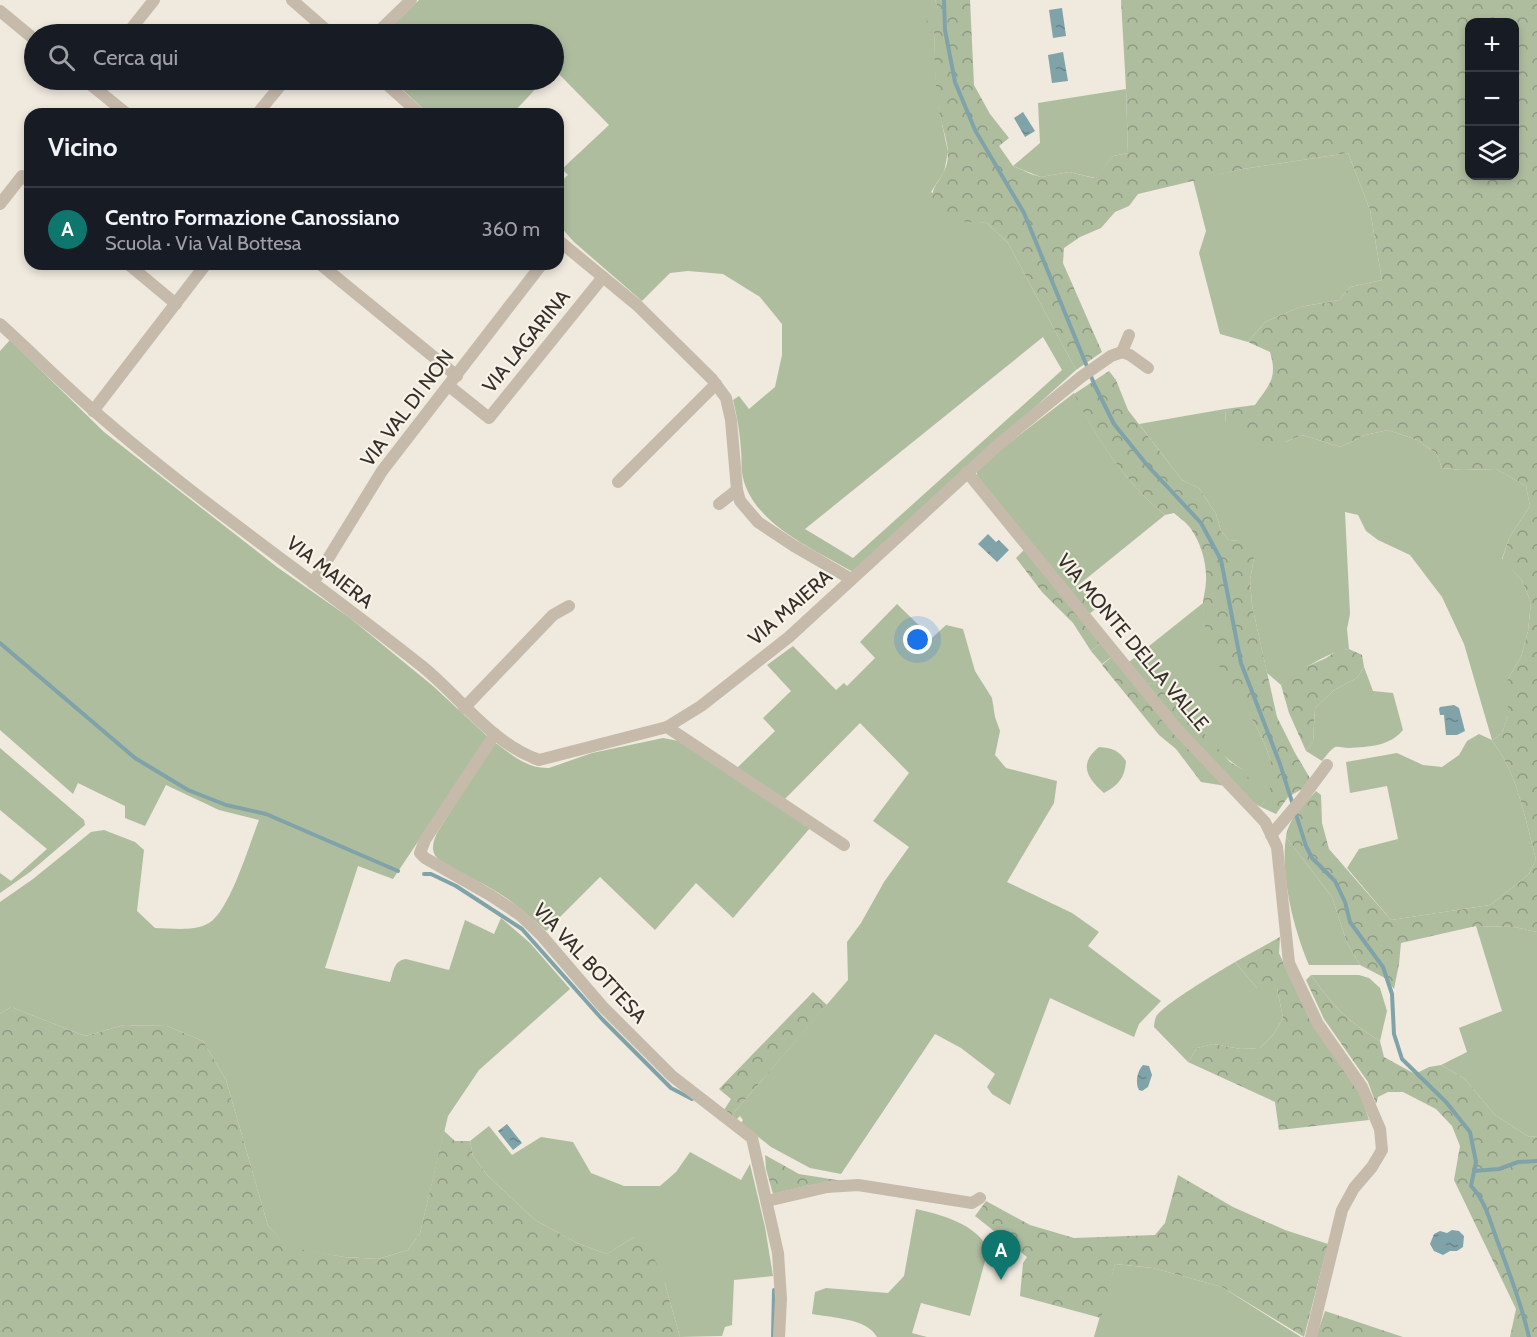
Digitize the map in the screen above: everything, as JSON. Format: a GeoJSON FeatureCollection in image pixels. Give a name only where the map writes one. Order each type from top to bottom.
{"type":"FeatureCollection","features":[{"type":"Feature","properties":{"kind":"street"},"geometry":{"type":"LineString","coordinates":[[135,24],[154,0]]}},
{"type":"Feature","properties":{"kind":"street"},"geometry":{"type":"LineString","coordinates":[[292,0],[317,24]]}},
{"type":"Feature","properties":{"kind":"street"},"geometry":{"type":"LineString","coordinates":[[386,24],[411,0]]}},
{"type":"Feature","properties":{"kind":"street"},"geometry":{"type":"LineString","coordinates":[[0,11],[24,31]]}},
{"type":"Feature","properties":{"kind":"street"},"geometry":{"type":"LineString","coordinates":[[99,90],[120,108]]}},
{"type":"Feature","properties":{"kind":"street"},"geometry":{"type":"LineString","coordinates":[[262,108],[277,90]]}},
{"type":"Feature","properties":{"kind":"street"},"geometry":{"type":"LineString","coordinates":[[393,90],[413,108]]}},
{"type":"Feature","properties":{"kind":"street"},"geometry":{"type":"LineString","coordinates":[[0,204],[22,176],[24,178]]}},
{"type":"Feature","properties":{"kind":"street"},"geometry":{"type":"LineString","coordinates":[[564,247],[637,305],[716,384],[726,398],[731,420],[737,490],[740,501],[758,522],[851,579],[967,472],[1082,377],[1122,352],[1129,335]]}},
{"type":"Feature","properties":{"kind":"street"},"geometry":{"type":"LineString","coordinates":[[135,270],[176,304]]}},
{"type":"Feature","properties":{"kind":"street"},"geometry":{"type":"LineString","coordinates":[[93,411],[202,270]]}},
{"type":"Feature","properties":{"kind":"street"},"geometry":{"type":"LineString","coordinates":[[327,270],[453,381]]}},
{"type":"Feature","properties":{"kind":"street","name":"VIA VAL DI NON"},"geometry":{"type":"LineString","coordinates":[[314,584],[382,471],[537,270]]}},
{"type":"Feature","properties":{"kind":"street","name":"VIA LAGARINA"},"geometry":{"type":"LineString","coordinates":[[453,381],[489,418],[603,277]]}},
{"type":"Feature","properties":{"kind":"street","name":"VIA MAIERA"},"geometry":{"type":"LineString","coordinates":[[0,324],[93,411],[425,669],[464,708],[495,734],[522,754],[539,760],[667,727],[701,706],[789,637],[851,579]]}},
{"type":"Feature","properties":{"kind":"street"},"geometry":{"type":"LineString","coordinates":[[1122,352],[1148,368]]}},
{"type":"Feature","properties":{"kind":"street"},"geometry":{"type":"LineString","coordinates":[[618,482],[716,384]]}},
{"type":"Feature","properties":{"kind":"street","name":"VIA MONTE DELLA VALLE"},"geometry":{"type":"LineString","coordinates":[[967,472],[1177,729],[1265,822],[1277,847],[1289,963],[1318,1024],[1362,1087],[1380,1129],[1382,1150],[1372,1167],[1354,1188],[1342,1210],[1311,1337]]}},
{"type":"Feature","properties":{"kind":"street"},"geometry":{"type":"LineString","coordinates":[[719,504],[737,490]]}},
{"type":"Feature","properties":{"kind":"street"},"geometry":{"type":"LineString","coordinates":[[464,708],[553,615],[569,606]]}},
{"type":"Feature","properties":{"kind":"street"},"geometry":{"type":"LineString","coordinates":[[667,727],[844,845]]}},
{"type":"Feature","properties":{"kind":"street","name":"VIA VAL BOTTESA"},"geometry":{"type":"LineString","coordinates":[[495,734],[425,840],[420,853],[520,915],[542,936],[602,1006],[672,1076],[752,1138],[778,1253],[781,1299],[779,1337]]}},
{"type":"Feature","properties":{"kind":"street"},"geometry":{"type":"LineString","coordinates":[[1271,835],[1327,765]]}},
{"type":"Feature","properties":{"kind":"street"},"geometry":{"type":"LineString","coordinates":[[767,1202],[827,1187],[858,1185],[972,1203],[980,1198]]}},
{"type":"Feature","properties":{"kind":"green space"},"geometry":{"type":"Polygon","coordinates":[[[419,0],[935,0],[938,9],[934,31],[936,82],[948,152],[944,172],[931,192],[970,221],[987,223],[1008,243],[1076,370],[853,572],[786,533],[757,506],[747,491],[742,473],[740,437],[733,400],[739,396],[749,409],[775,387],[782,355],[782,324],[760,297],[723,274],[688,271],[670,273],[642,301],[564,231],[564,179],[568,175],[564,167],[609,125],[564,79],[564,24],[394,24],[419,0]],[[1043,337],[805,529],[853,558],[1062,370],[1043,337]]]}},
{"type":"Feature","properties":{"kind":"green space"},"geometry":{"type":"Polygon","coordinates":[[[935,0],[970,0],[974,85],[990,114],[1009,138],[999,146],[1013,166],[1041,177],[1069,172],[1094,178],[1113,156],[1128,153],[1121,0],[1537,0],[1537,932],[1514,927],[1476,926],[1401,943],[1394,989],[1385,978],[1360,965],[1347,943],[1332,897],[1286,837],[1293,818],[1316,791],[1321,795],[1322,823],[1329,849],[1391,920],[1490,905],[1529,874],[1536,859],[1514,782],[1508,767],[1492,741],[1502,733],[1508,716],[1508,679],[1521,657],[1528,631],[1531,602],[1521,579],[1502,560],[1509,538],[1530,506],[1526,486],[1496,469],[1442,468],[1436,453],[1417,440],[1388,430],[1365,435],[1341,447],[1302,435],[1285,442],[1264,444],[1243,435],[1226,424],[1225,409],[1255,405],[1271,381],[1273,368],[1270,352],[1248,342],[1265,322],[1300,307],[1339,300],[1350,287],[1382,280],[1370,210],[1348,153],[1243,169],[1138,194],[1129,206],[1115,212],[1101,228],[1080,237],[1064,248],[1063,263],[1102,352],[1076,370],[1008,243],[987,223],[943,220],[936,208],[933,192],[944,172],[948,152],[937,101],[934,31],[926,22],[938,9],[935,0]]]}},
{"type":"Feature","properties":{"kind":"green space"},"geometry":{"type":"Polygon","coordinates":[[[1126,89],[1128,153],[1113,156],[1095,178],[1069,172],[1041,177],[1013,166],[1040,143],[1038,103],[1126,89]]]}},
{"type":"Feature","properties":{"kind":"green space"},"geometry":{"type":"Polygon","coordinates":[[[403,90],[535,90],[518,108],[422,108],[403,90]]]}},
{"type":"Feature","properties":{"kind":"green space"},"geometry":{"type":"Polygon","coordinates":[[[1348,153],[1370,210],[1382,280],[1350,287],[1339,300],[1300,307],[1265,322],[1248,342],[1220,334],[1199,253],[1206,231],[1193,180],[1243,169],[1348,153]]]}},
{"type":"Feature","properties":{"kind":"green space"},"geometry":{"type":"Polygon","coordinates":[[[10,340],[104,432],[277,567],[350,618],[433,686],[488,737],[393,879],[358,866],[325,968],[390,982],[396,964],[406,959],[449,970],[465,920],[494,934],[501,918],[530,943],[570,989],[479,1070],[448,1116],[420,1233],[408,1250],[378,1259],[344,1257],[288,1248],[268,1226],[226,1080],[203,1041],[167,1026],[124,1025],[85,1036],[11,1007],[0,1014],[0,902],[33,879],[91,832],[104,830],[135,842],[144,850],[137,911],[155,928],[190,929],[209,923],[224,905],[238,876],[259,820],[219,810],[166,785],[145,826],[125,818],[125,806],[78,783],[73,794],[0,730],[0,351],[10,340]]]}},
{"type":"Feature","properties":{"kind":"green space"},"geometry":{"type":"Polygon","coordinates":[[[1109,371],[1116,380],[1128,410],[1182,480],[1199,488],[1216,514],[1221,531],[1229,540],[1239,541],[1250,547],[1254,558],[1250,580],[1252,605],[1277,717],[1310,778],[1302,789],[1288,797],[1276,814],[1261,807],[1272,781],[1271,764],[1266,748],[1251,717],[1222,672],[1208,641],[1203,609],[1205,568],[1198,541],[1191,529],[1174,513],[1165,515],[1137,489],[1102,443],[1074,394],[1109,371]]]}},
{"type":"Feature","properties":{"kind":"green space"},"geometry":{"type":"Polygon","coordinates":[[[1074,393],[1092,427],[1113,459],[1137,489],[1165,515],[1071,591],[977,476],[977,468],[1074,393]]]}},
{"type":"Feature","properties":{"kind":"green space"},"geometry":{"type":"Polygon","coordinates":[[[1225,409],[1226,424],[1285,442],[1302,435],[1341,447],[1365,435],[1388,430],[1417,440],[1436,453],[1442,468],[1496,469],[1526,486],[1530,506],[1509,538],[1502,559],[1521,579],[1531,602],[1528,631],[1521,657],[1508,679],[1508,716],[1502,733],[1492,741],[1508,767],[1514,782],[1536,859],[1529,874],[1490,905],[1391,920],[1347,868],[1359,849],[1398,839],[1387,786],[1350,793],[1346,762],[1397,753],[1423,765],[1442,767],[1459,755],[1467,741],[1479,734],[1492,740],[1464,644],[1442,597],[1410,555],[1378,540],[1366,531],[1358,515],[1345,512],[1350,614],[1347,629],[1349,649],[1323,658],[1281,685],[1267,673],[1252,605],[1250,580],[1254,558],[1239,541],[1229,540],[1221,531],[1216,514],[1199,488],[1182,480],[1139,424],[1225,409]]]}},
{"type":"Feature","properties":{"kind":"green space"},"geometry":{"type":"Polygon","coordinates":[[[1024,550],[1071,591],[1080,584],[1098,607],[1084,618],[1102,642],[1091,651],[1073,623],[1042,592],[1016,558],[1024,550]]]}},
{"type":"Feature","properties":{"kind":"green space"},"geometry":{"type":"Polygon","coordinates":[[[1203,603],[1210,644],[1257,728],[1271,762],[1272,786],[1261,807],[1250,801],[1242,769],[1208,740],[1157,683],[1147,684],[1129,662],[1203,603]]]}},
{"type":"Feature","properties":{"kind":"green space"},"geometry":{"type":"Polygon","coordinates":[[[897,604],[932,638],[946,625],[963,629],[975,671],[992,698],[1000,731],[995,755],[1006,768],[1057,781],[1054,803],[1007,882],[1072,913],[1099,932],[1088,946],[1161,1001],[1139,1024],[1134,1037],[1050,998],[1010,1105],[992,1094],[987,1087],[995,1074],[961,1048],[935,1034],[841,1174],[810,1168],[771,1147],[741,1123],[743,1120],[740,1116],[736,1120],[731,1116],[848,980],[847,942],[861,923],[884,882],[909,847],[873,821],[909,773],[860,723],[784,800],[737,768],[775,731],[763,718],[791,691],[767,665],[793,646],[836,690],[844,683],[847,686],[875,658],[860,642],[897,604]]]}},
{"type":"Feature","properties":{"kind":"green space"},"geometry":{"type":"Polygon","coordinates":[[[1102,642],[1114,655],[1102,664],[1091,651],[1102,642]]]}},
{"type":"Feature","properties":{"kind":"green space"},"geometry":{"type":"Polygon","coordinates":[[[1349,649],[1362,655],[1364,667],[1357,678],[1334,690],[1315,708],[1313,742],[1306,751],[1289,713],[1281,685],[1295,672],[1338,650],[1349,649]]]}},
{"type":"Feature","properties":{"kind":"green space"},"geometry":{"type":"Polygon","coordinates":[[[1114,655],[1147,684],[1157,683],[1230,762],[1242,769],[1257,789],[1259,799],[1250,801],[1226,786],[1201,782],[1176,749],[1159,735],[1102,665],[1114,655]]]}},
{"type":"Feature","properties":{"kind":"green space"},"geometry":{"type":"Polygon","coordinates":[[[1364,667],[1373,691],[1393,693],[1403,730],[1392,739],[1379,745],[1357,748],[1335,747],[1322,761],[1306,751],[1313,742],[1315,708],[1334,690],[1357,678],[1364,667]]]}},
{"type":"Feature","properties":{"kind":"green space"},"geometry":{"type":"Polygon","coordinates":[[[663,738],[679,741],[810,828],[733,918],[696,883],[655,930],[600,877],[546,931],[503,896],[448,867],[435,856],[433,846],[437,833],[493,744],[497,744],[527,764],[549,768],[592,753],[663,738]]]}},
{"type":"Feature","properties":{"kind":"green space"},"geometry":{"type":"Polygon","coordinates":[[[1099,747],[1114,750],[1126,761],[1120,780],[1104,793],[1093,782],[1087,771],[1092,753],[1099,747]]]}},
{"type":"Feature","properties":{"kind":"green space"},"geometry":{"type":"Polygon","coordinates":[[[0,748],[84,820],[85,825],[30,872],[0,893],[0,873],[11,881],[47,849],[0,810],[0,748]]]}},
{"type":"Feature","properties":{"kind":"green space"},"geometry":{"type":"Polygon","coordinates":[[[1286,837],[1332,897],[1347,943],[1360,965],[1309,965],[1298,936],[1290,902],[1285,868],[1286,837]]]}},
{"type":"Feature","properties":{"kind":"green space"},"geometry":{"type":"Polygon","coordinates":[[[1476,926],[1514,927],[1537,932],[1537,1136],[1529,1137],[1495,1115],[1465,1079],[1441,1065],[1467,1052],[1459,1028],[1502,1011],[1476,926]]]}},
{"type":"Feature","properties":{"kind":"green space"},"geometry":{"type":"Polygon","coordinates":[[[1280,937],[1279,953],[1289,975],[1359,1090],[1369,1120],[1279,1130],[1275,1102],[1188,1062],[1197,1048],[1213,1044],[1241,1049],[1260,1048],[1273,1035],[1283,1018],[1277,988],[1257,988],[1235,962],[1280,937]]]}},
{"type":"Feature","properties":{"kind":"green space"},"geometry":{"type":"Polygon","coordinates":[[[1235,962],[1257,988],[1277,988],[1283,1018],[1273,1035],[1260,1048],[1241,1049],[1213,1044],[1197,1048],[1188,1062],[1154,1027],[1156,1018],[1180,997],[1235,962]]]}},
{"type":"Feature","properties":{"kind":"green space"},"geometry":{"type":"Polygon","coordinates":[[[1311,975],[1359,975],[1369,978],[1380,988],[1387,1011],[1380,1041],[1358,1027],[1341,1012],[1311,975]]]}},
{"type":"Feature","properties":{"kind":"green space"},"geometry":{"type":"Polygon","coordinates":[[[1311,975],[1341,1012],[1358,1027],[1380,1041],[1384,1057],[1415,1074],[1429,1067],[1441,1065],[1465,1079],[1495,1115],[1529,1137],[1537,1136],[1537,1337],[1510,1337],[1516,1309],[1454,1180],[1460,1146],[1452,1126],[1436,1109],[1403,1092],[1388,1092],[1378,1097],[1376,1104],[1368,1082],[1324,1019],[1306,980],[1311,975]]]}},
{"type":"Feature","properties":{"kind":"green space"},"geometry":{"type":"Polygon","coordinates":[[[813,992],[827,1005],[731,1116],[724,1110],[731,1099],[719,1089],[813,992]]]}},
{"type":"Feature","properties":{"kind":"green space"},"geometry":{"type":"Polygon","coordinates":[[[11,1007],[85,1036],[124,1025],[167,1026],[203,1041],[226,1080],[268,1226],[288,1247],[344,1257],[378,1259],[408,1250],[420,1233],[444,1131],[455,1141],[470,1141],[473,1156],[488,1176],[535,1220],[577,1243],[607,1254],[634,1237],[648,1243],[665,1284],[680,1337],[0,1337],[0,1014],[11,1007]]]}},
{"type":"Feature","properties":{"kind":"green space"},"geometry":{"type":"Polygon","coordinates":[[[489,1126],[512,1155],[541,1137],[573,1142],[591,1173],[624,1186],[660,1186],[676,1172],[690,1152],[741,1180],[750,1164],[765,1227],[773,1276],[734,1280],[732,1325],[725,1327],[722,1336],[680,1337],[665,1284],[634,1237],[607,1254],[577,1243],[535,1220],[488,1176],[473,1156],[470,1141],[489,1126]]]}},
{"type":"Feature","properties":{"kind":"green space"},"geometry":{"type":"Polygon","coordinates":[[[765,1155],[799,1174],[843,1181],[810,1185],[773,1194],[766,1169],[765,1155]]]}},
{"type":"Feature","properties":{"kind":"green space"},"geometry":{"type":"Polygon","coordinates":[[[1178,1175],[1233,1207],[1285,1230],[1328,1244],[1304,1337],[1222,1287],[1153,1268],[1115,1264],[1101,1318],[1020,1296],[1023,1263],[1027,1257],[975,1216],[986,1201],[1030,1225],[1074,1238],[1155,1235],[1165,1223],[1178,1175]]]}},
{"type":"Feature","properties":{"kind":"green space"},"geometry":{"type":"Polygon","coordinates":[[[916,1209],[936,1214],[968,1227],[983,1241],[988,1250],[970,1316],[921,1303],[912,1333],[927,1337],[877,1337],[857,1322],[812,1314],[815,1292],[826,1288],[888,1293],[904,1276],[916,1209]]]}},
{"type":"Feature","properties":{"kind":"green space"},"geometry":{"type":"Polygon","coordinates":[[[1115,1264],[1153,1268],[1222,1287],[1301,1337],[1094,1337],[1115,1264]]]}},
{"type":"Feature","properties":{"kind":"green space"},"geometry":{"type":"Polygon","coordinates":[[[1325,1311],[1403,1337],[1316,1337],[1325,1311]]]}},
{"type":"Feature","properties":{"kind":"water"},"geometry":{"type":"Polygon","coordinates":[[[1062,8],[1066,36],[1053,38],[1049,10],[1062,8]]]}},
{"type":"Feature","properties":{"kind":"water"},"geometry":{"type":"Polygon","coordinates":[[[1063,52],[1068,81],[1052,83],[1048,55],[1063,52]]]}},
{"type":"Feature","properties":{"kind":"water"},"geometry":{"type":"Polygon","coordinates":[[[1023,112],[1035,131],[1025,137],[1014,118],[1023,112]]]}},
{"type":"Feature","properties":{"kind":"water"},"geometry":{"type":"Polygon","coordinates":[[[988,534],[996,542],[999,540],[1009,550],[997,562],[978,544],[988,534]]]}},
{"type":"Feature","properties":{"kind":"water"},"geometry":{"type":"Polygon","coordinates":[[[1454,705],[1459,708],[1465,731],[1457,735],[1446,735],[1444,715],[1440,715],[1439,709],[1454,705]]]}},
{"type":"Feature","properties":{"kind":"water"},"geometry":{"type":"Polygon","coordinates":[[[1143,1065],[1149,1066],[1152,1075],[1148,1087],[1142,1091],[1139,1090],[1137,1081],[1139,1070],[1143,1065]]]}},
{"type":"Feature","properties":{"kind":"water"},"geometry":{"type":"Polygon","coordinates":[[[507,1124],[522,1143],[513,1150],[498,1131],[507,1124]]]}},
{"type":"Feature","properties":{"kind":"water"},"geometry":{"type":"Polygon","coordinates":[[[1452,1230],[1459,1231],[1464,1236],[1463,1247],[1443,1255],[1434,1251],[1430,1244],[1434,1234],[1440,1231],[1447,1233],[1452,1230]]]}},
{"type":"Feature","properties":{"kind":"waterway"},"geometry":{"type":"LineString","coordinates":[[944,0],[945,30],[955,82],[975,130],[1024,213],[1095,386],[1114,424],[1147,465],[1201,523],[1221,560],[1241,663],[1280,764],[1306,846],[1312,858],[1335,881],[1345,902],[1350,922],[1383,967],[1392,994],[1394,1034],[1402,1059],[1446,1102],[1470,1132],[1476,1162],[1471,1186],[1484,1204],[1519,1300],[1529,1337]]}},
{"type":"Feature","properties":{"kind":"waterway"},"geometry":{"type":"LineString","coordinates":[[0,643],[135,758],[188,790],[226,805],[266,814],[398,871]]}},
{"type":"Feature","properties":{"kind":"waterway"},"geometry":{"type":"LineString","coordinates":[[424,874],[431,874],[456,886],[522,929],[602,1019],[671,1088],[692,1099]]}},
{"type":"Feature","properties":{"kind":"waterway"},"geometry":{"type":"LineString","coordinates":[[1474,1171],[1499,1169],[1518,1162],[1537,1161]]}},
{"type":"Feature","properties":{"kind":"waterway"},"geometry":{"type":"LineString","coordinates":[[773,1336],[774,1290]]}},
{"type":"Feature","properties":{"kind":"place","name":"Centro Formazione Canossiano"},"geometry":{"type":"Point","coordinates":[1001,1280]}}]}
